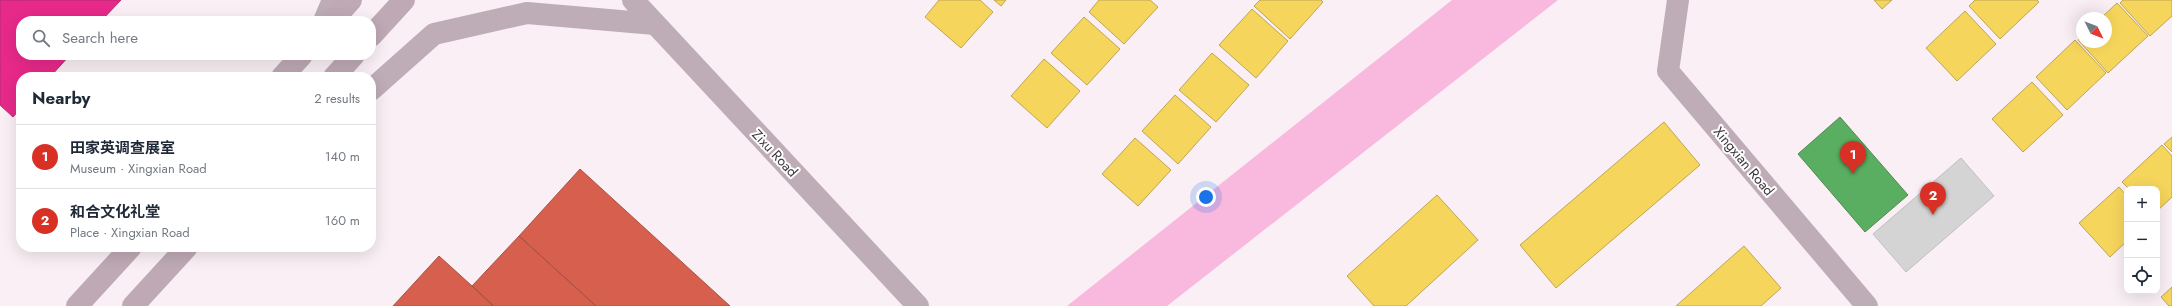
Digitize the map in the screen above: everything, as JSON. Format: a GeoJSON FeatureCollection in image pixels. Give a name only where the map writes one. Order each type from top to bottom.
{"type":"FeatureCollection","features":[{"type":"Feature","properties":{"kind":"main road"},"geometry":{"type":"LineString","coordinates":[[337,16],[351,0]]}},
{"type":"Feature","properties":{"kind":"main road"},"geometry":{"type":"LineString","coordinates":[[376,31],[404,0]]}},
{"type":"Feature","properties":{"kind":"main road"},"geometry":{"type":"LineString","coordinates":[[287,72],[297,60]]}},
{"type":"Feature","properties":{"kind":"main road"},"geometry":{"type":"LineString","coordinates":[[339,72],[349,60]]}},
{"type":"Feature","properties":{"kind":"main road"},"geometry":{"type":"LineString","coordinates":[[77,306],[126,252]]}},
{"type":"Feature","properties":{"kind":"main road"},"geometry":{"type":"LineString","coordinates":[[133,306],[182,252]]}},
{"type":"Feature","properties":{"kind":"street"},"geometry":{"type":"LineString","coordinates":[[326,16],[333,0]]}},
{"type":"Feature","properties":{"kind":"street","name":"Zixu Road"},"geometry":{"type":"LineString","coordinates":[[633,0],[918,306]]}},
{"type":"Feature","properties":{"kind":"street"},"geometry":{"type":"LineString","coordinates":[[376,86],[434,34],[527,13],[655,24],[653,0]]}},
{"type":"Feature","properties":{"kind":"street","name":"Xingxian Road"},"geometry":{"type":"LineString","coordinates":[[1678,0],[1668,71],[1867,306]]}},
{"type":"Feature","properties":{"kind":"shaded area"},"geometry":{"type":"Polygon","coordinates":[[[1452,0],[1558,0],[1167,306],[1067,306],[1452,0]]]}},
{"type":"Feature","properties":{"kind":"building: Homes"},"geometry":{"type":"Polygon","coordinates":[[[939,0],[980,0],[993,12],[961,48],[925,17],[939,0]]]}},
{"type":"Feature","properties":{"kind":"building: Homes"},"geometry":{"type":"Polygon","coordinates":[[[994,0],[1006,0],[1001,6],[994,0]]]}},
{"type":"Feature","properties":{"kind":"building: Homes"},"geometry":{"type":"Polygon","coordinates":[[[1099,0],[1150,0],[1158,7],[1124,44],[1089,12],[1099,0]]]}},
{"type":"Feature","properties":{"kind":"building: Homes"},"geometry":{"type":"Polygon","coordinates":[[[1260,0],[1321,0],[1323,2],[1290,39],[1254,6],[1260,0]]]}},
{"type":"Feature","properties":{"kind":"building: Homes"},"geometry":{"type":"Polygon","coordinates":[[[1874,0],[1892,0],[1882,9],[1874,0]]]}},
{"type":"Feature","properties":{"kind":"building: Homes"},"geometry":{"type":"Polygon","coordinates":[[[1975,0],[2037,0],[2039,2],[2000,39],[1969,6],[1975,0]]]}},
{"type":"Feature","properties":{"kind":"building: Homes"},"geometry":{"type":"Polygon","coordinates":[[[2123,0],[2172,0],[2172,16],[2150,36],[2120,3],[2123,0]]]}},
{"type":"Feature","properties":{"kind":"building: Homes"},"geometry":{"type":"Polygon","coordinates":[[[2117,3],[2148,36],[2108,73],[2085,48],[2112,48],[2112,12],[2107,12],[2117,3]]]}},
{"type":"Feature","properties":{"kind":"building: Homes"},"geometry":{"type":"Polygon","coordinates":[[[1252,9],[1288,41],[1256,78],[1219,45],[1252,9]]]}},
{"type":"Feature","properties":{"kind":"building: Homes"},"geometry":{"type":"Polygon","coordinates":[[[1965,11],[1996,44],[1957,81],[1926,48],[1965,11]]]}},
{"type":"Feature","properties":{"kind":"building: Homes"},"geometry":{"type":"Polygon","coordinates":[[[1084,17],[1120,49],[1087,85],[1051,53],[1084,17]]]}},
{"type":"Feature","properties":{"kind":"building: Homes"},"geometry":{"type":"Polygon","coordinates":[[[2075,40],[2076,48],[2083,48],[2106,73],[2067,110],[2036,77],[2075,40]]]}},
{"type":"Feature","properties":{"kind":"building: Homes"},"geometry":{"type":"Polygon","coordinates":[[[1212,53],[1249,85],[1216,122],[1179,90],[1212,53]]]}},
{"type":"Feature","properties":{"kind":"building: Homes"},"geometry":{"type":"Polygon","coordinates":[[[1044,59],[1080,91],[1047,128],[1011,96],[1044,59]]]}},
{"type":"Feature","properties":{"kind":"building: Homes"},"geometry":{"type":"Polygon","coordinates":[[[2032,82],[2063,115],[2023,152],[1992,119],[2032,82]]]}},
{"type":"Feature","properties":{"kind":"building: Homes"},"geometry":{"type":"Polygon","coordinates":[[[1175,95],[1211,127],[1178,164],[1142,131],[1175,95]]]}},
{"type":"Feature","properties":{"kind":"building: Homes"},"geometry":{"type":"Polygon","coordinates":[[[1664,122],[1700,165],[1556,288],[1520,245],[1664,122]]]}},
{"type":"Feature","properties":{"kind":"building: Homes"},"geometry":{"type":"Polygon","coordinates":[[[2172,137],[2172,152],[2164,144],[2172,137]]]}},
{"type":"Feature","properties":{"kind":"building: Homes"},"geometry":{"type":"Polygon","coordinates":[[[1135,138],[1171,170],[1138,206],[1102,174],[1135,138]]]}},
{"type":"Feature","properties":{"kind":"building: Homes"},"geometry":{"type":"Polygon","coordinates":[[[2162,145],[2172,156],[2172,197],[2160,208],[2160,186],[2126,186],[2122,182],[2162,145]]]}},
{"type":"Feature","properties":{"kind":"building: Homes"},"geometry":{"type":"Polygon","coordinates":[[[2119,187],[2124,193],[2124,244],[2110,257],[2079,223],[2119,187]]]}},
{"type":"Feature","properties":{"kind":"building: Homes"},"geometry":{"type":"Polygon","coordinates":[[[1437,195],[1478,240],[1406,306],[1374,306],[1347,276],[1437,195]]]}},
{"type":"Feature","properties":{"kind":"building: Homes"},"geometry":{"type":"Polygon","coordinates":[[[1744,246],[1781,288],[1761,306],[1676,306],[1744,246]]]}},
{"type":"Feature","properties":{"kind":"building: Homes"},"geometry":{"type":"Polygon","coordinates":[[[2172,287],[2172,306],[2169,306],[2161,297],[2172,287]]]}},
{"type":"Feature","properties":{"kind":"building: Shops"},"geometry":{"type":"Polygon","coordinates":[[[580,169],[730,306],[596,306],[519,236],[580,169]]]}},
{"type":"Feature","properties":{"kind":"building: Shops"},"geometry":{"type":"Polygon","coordinates":[[[519,236],[596,306],[493,306],[472,286],[519,236]]]}},
{"type":"Feature","properties":{"kind":"building: Shops"},"geometry":{"type":"Polygon","coordinates":[[[439,256],[493,305],[493,306],[393,306],[439,256]]]}},
{"type":"Feature","properties":{"kind":"building: Health"},"geometry":{"type":"Polygon","coordinates":[[[0,0],[121,0],[106,16],[16,16],[16,60],[65,60],[55,72],[16,72],[16,114],[13,117],[0,105],[0,0]]]}},
{"type":"Feature","properties":{"kind":"building: Public"},"geometry":{"type":"Polygon","coordinates":[[[1840,117],[1908,195],[1865,232],[1798,154],[1840,117]]]}},
{"type":"Feature","properties":{"kind":"building: Other"},"geometry":{"type":"Polygon","coordinates":[[[1961,158],[1994,196],[1906,272],[1873,234],[1961,158]]]}},
{"type":"Feature","properties":{"kind":"place","name":"田家英调查展室"},"geometry":{"type":"Point","coordinates":[1853,174]}},
{"type":"Feature","properties":{"kind":"place","name":"和合文化礼堂"},"geometry":{"type":"Point","coordinates":[1933,215]}}]}
